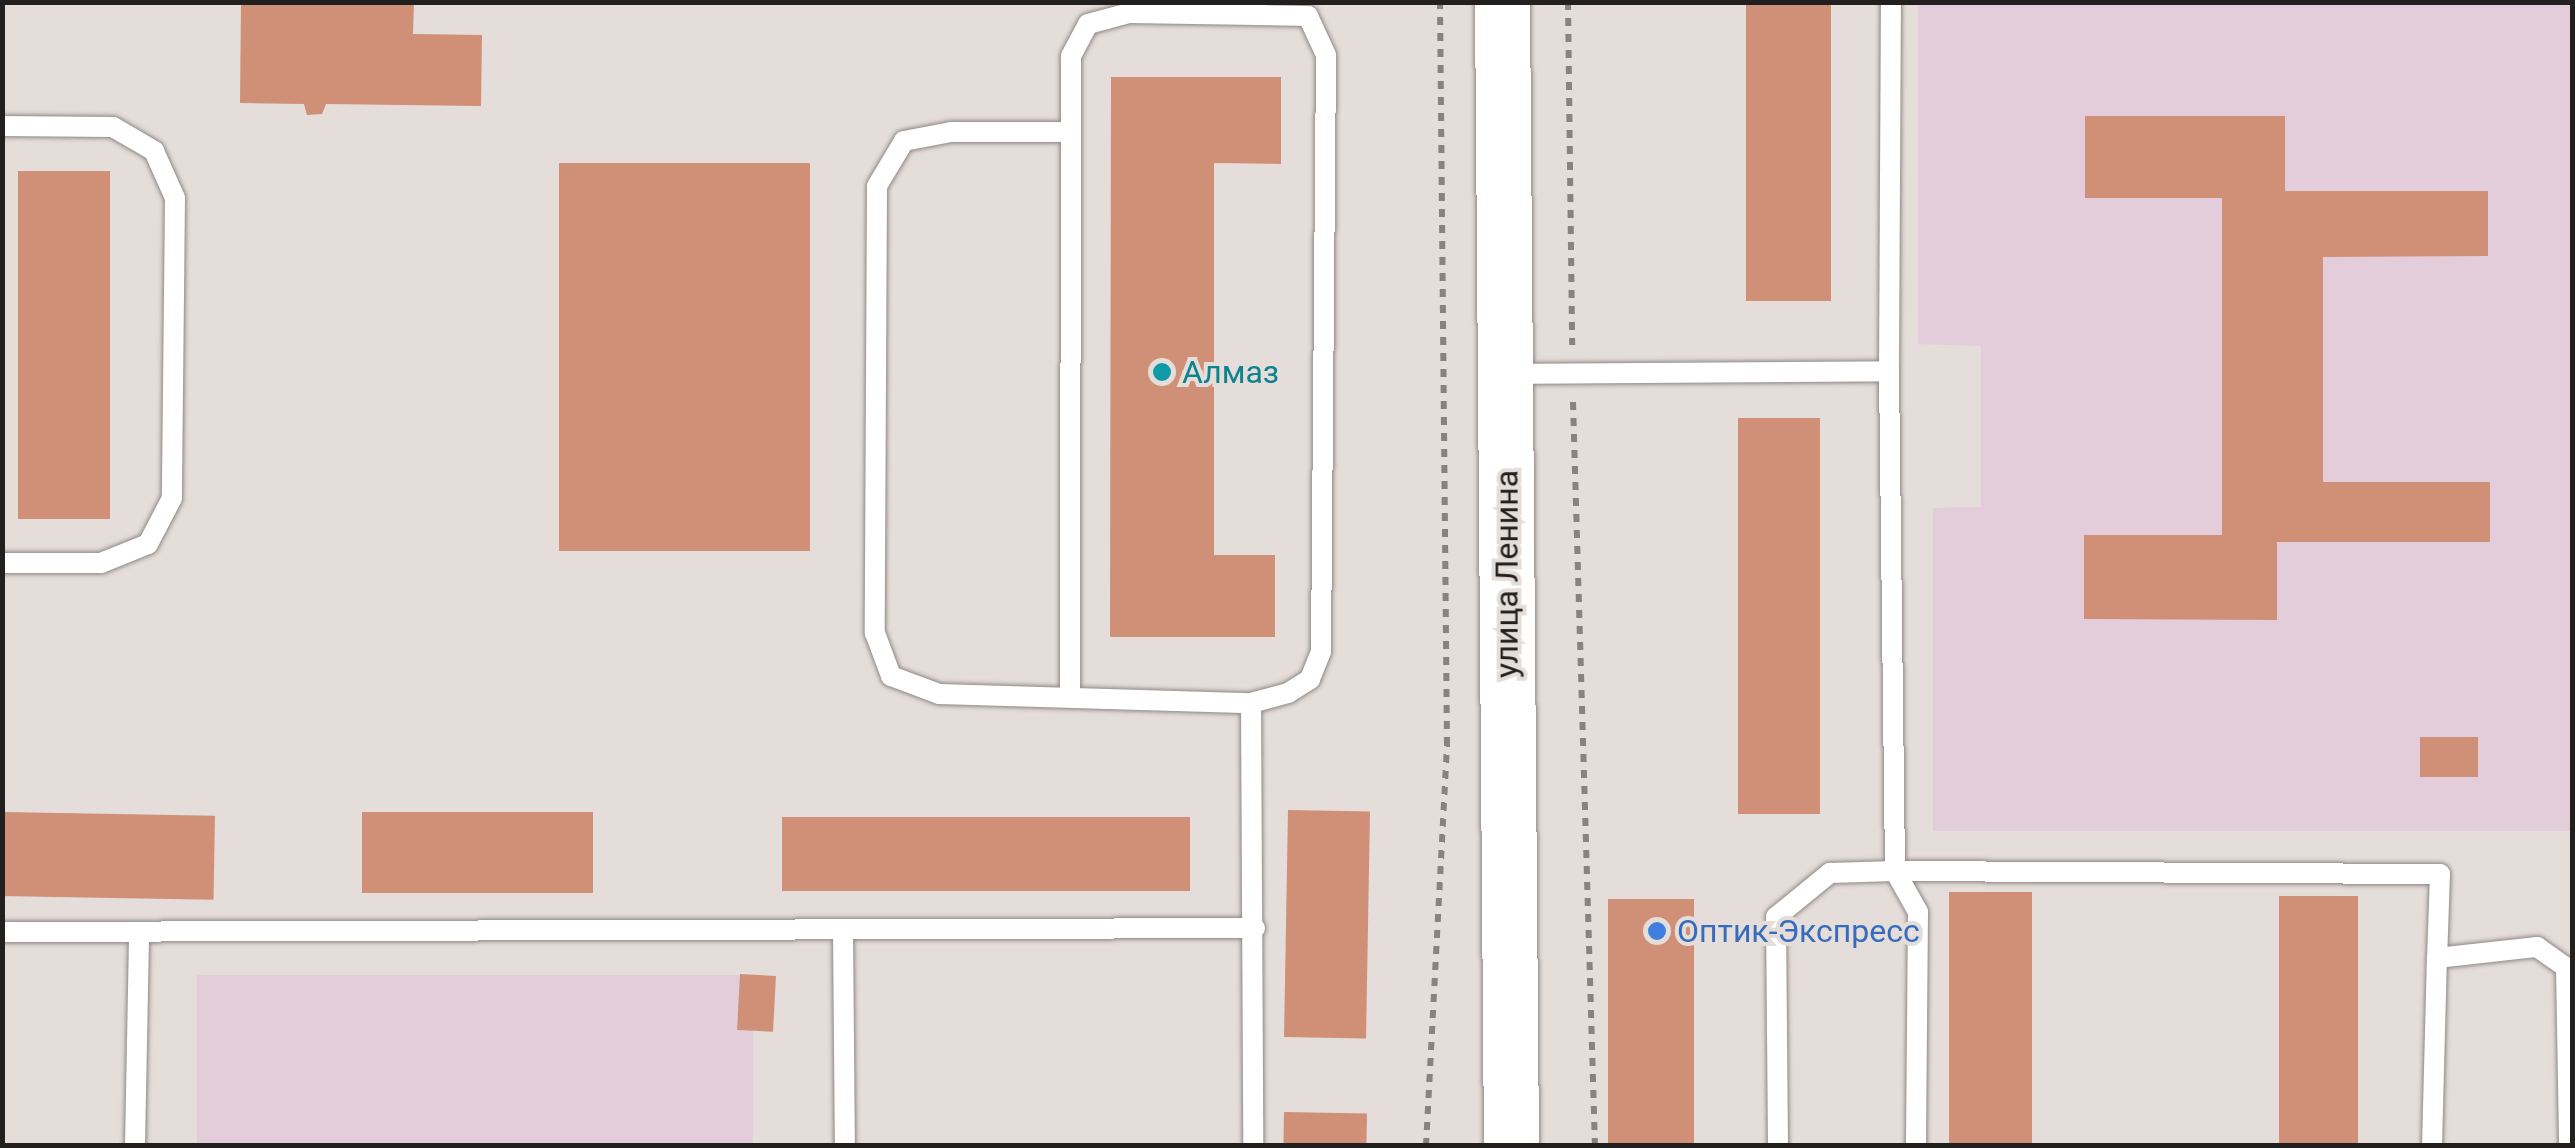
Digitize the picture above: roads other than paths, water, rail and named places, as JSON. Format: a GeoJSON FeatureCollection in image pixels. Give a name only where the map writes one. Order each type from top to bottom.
{"type":"FeatureCollection","features":[{"type":"Feature","properties":{"kind":"street","name":"улица Ленина"},"geometry":{"type":"LineString","coordinates":[[1502,2],[1511,1146]]}},
{"type":"Feature","properties":{"kind":"lane"},"geometry":{"type":"LineString","coordinates":[[1891,2],[1889,371],[1895,871],[1918,912],[1916,1146]]}},
{"type":"Feature","properties":{"kind":"lane"},"geometry":{"type":"LineString","coordinates":[[1070,696],[1071,132],[1071,56],[1088,24],[1129,12],[1257,9],[1308,16],[1326,54],[1321,652],[1310,679],[1252,703],[938,694],[891,676],[875,613],[877,186],[904,141],[950,132],[1071,132]]}},
{"type":"Feature","properties":{"kind":"lane"},"geometry":{"type":"LineString","coordinates":[[2,126],[113,126],[154,151],[175,198],[172,498],[148,544],[101,563],[2,563]]}},
{"type":"Feature","properties":{"kind":"lane"},"geometry":{"type":"LineString","coordinates":[[1506,374],[1889,371]]}},
{"type":"Feature","properties":{"kind":"lane"},"geometry":{"type":"LineString","coordinates":[[1252,703],[1254,1146]]}},
{"type":"Feature","properties":{"kind":"lane"},"geometry":{"type":"LineString","coordinates":[[1778,1146],[1776,917],[1830,873],[1895,871],[2440,874],[2432,1146]]}},
{"type":"Feature","properties":{"kind":"lane"},"geometry":{"type":"LineString","coordinates":[[2,932],[1254,928]]}},
{"type":"Feature","properties":{"kind":"lane"},"geometry":{"type":"LineString","coordinates":[[844,930],[845,1146]]}},
{"type":"Feature","properties":{"kind":"lane"},"geometry":{"type":"LineString","coordinates":[[135,1146],[139,932]]}},
{"type":"Feature","properties":{"kind":"lane"},"geometry":{"type":"LineString","coordinates":[[2436,958],[2537,947],[2566,967],[2568,1146]]}},
{"type":"Feature","properties":{"kind":"place","name":"Алмаз"},"geometry":{"type":"Point","coordinates":[1162,372]}},
{"type":"Feature","properties":{"kind":"place","name":"Оптик-Экспресс"},"geometry":{"type":"Point","coordinates":[1657,931]}}]}
